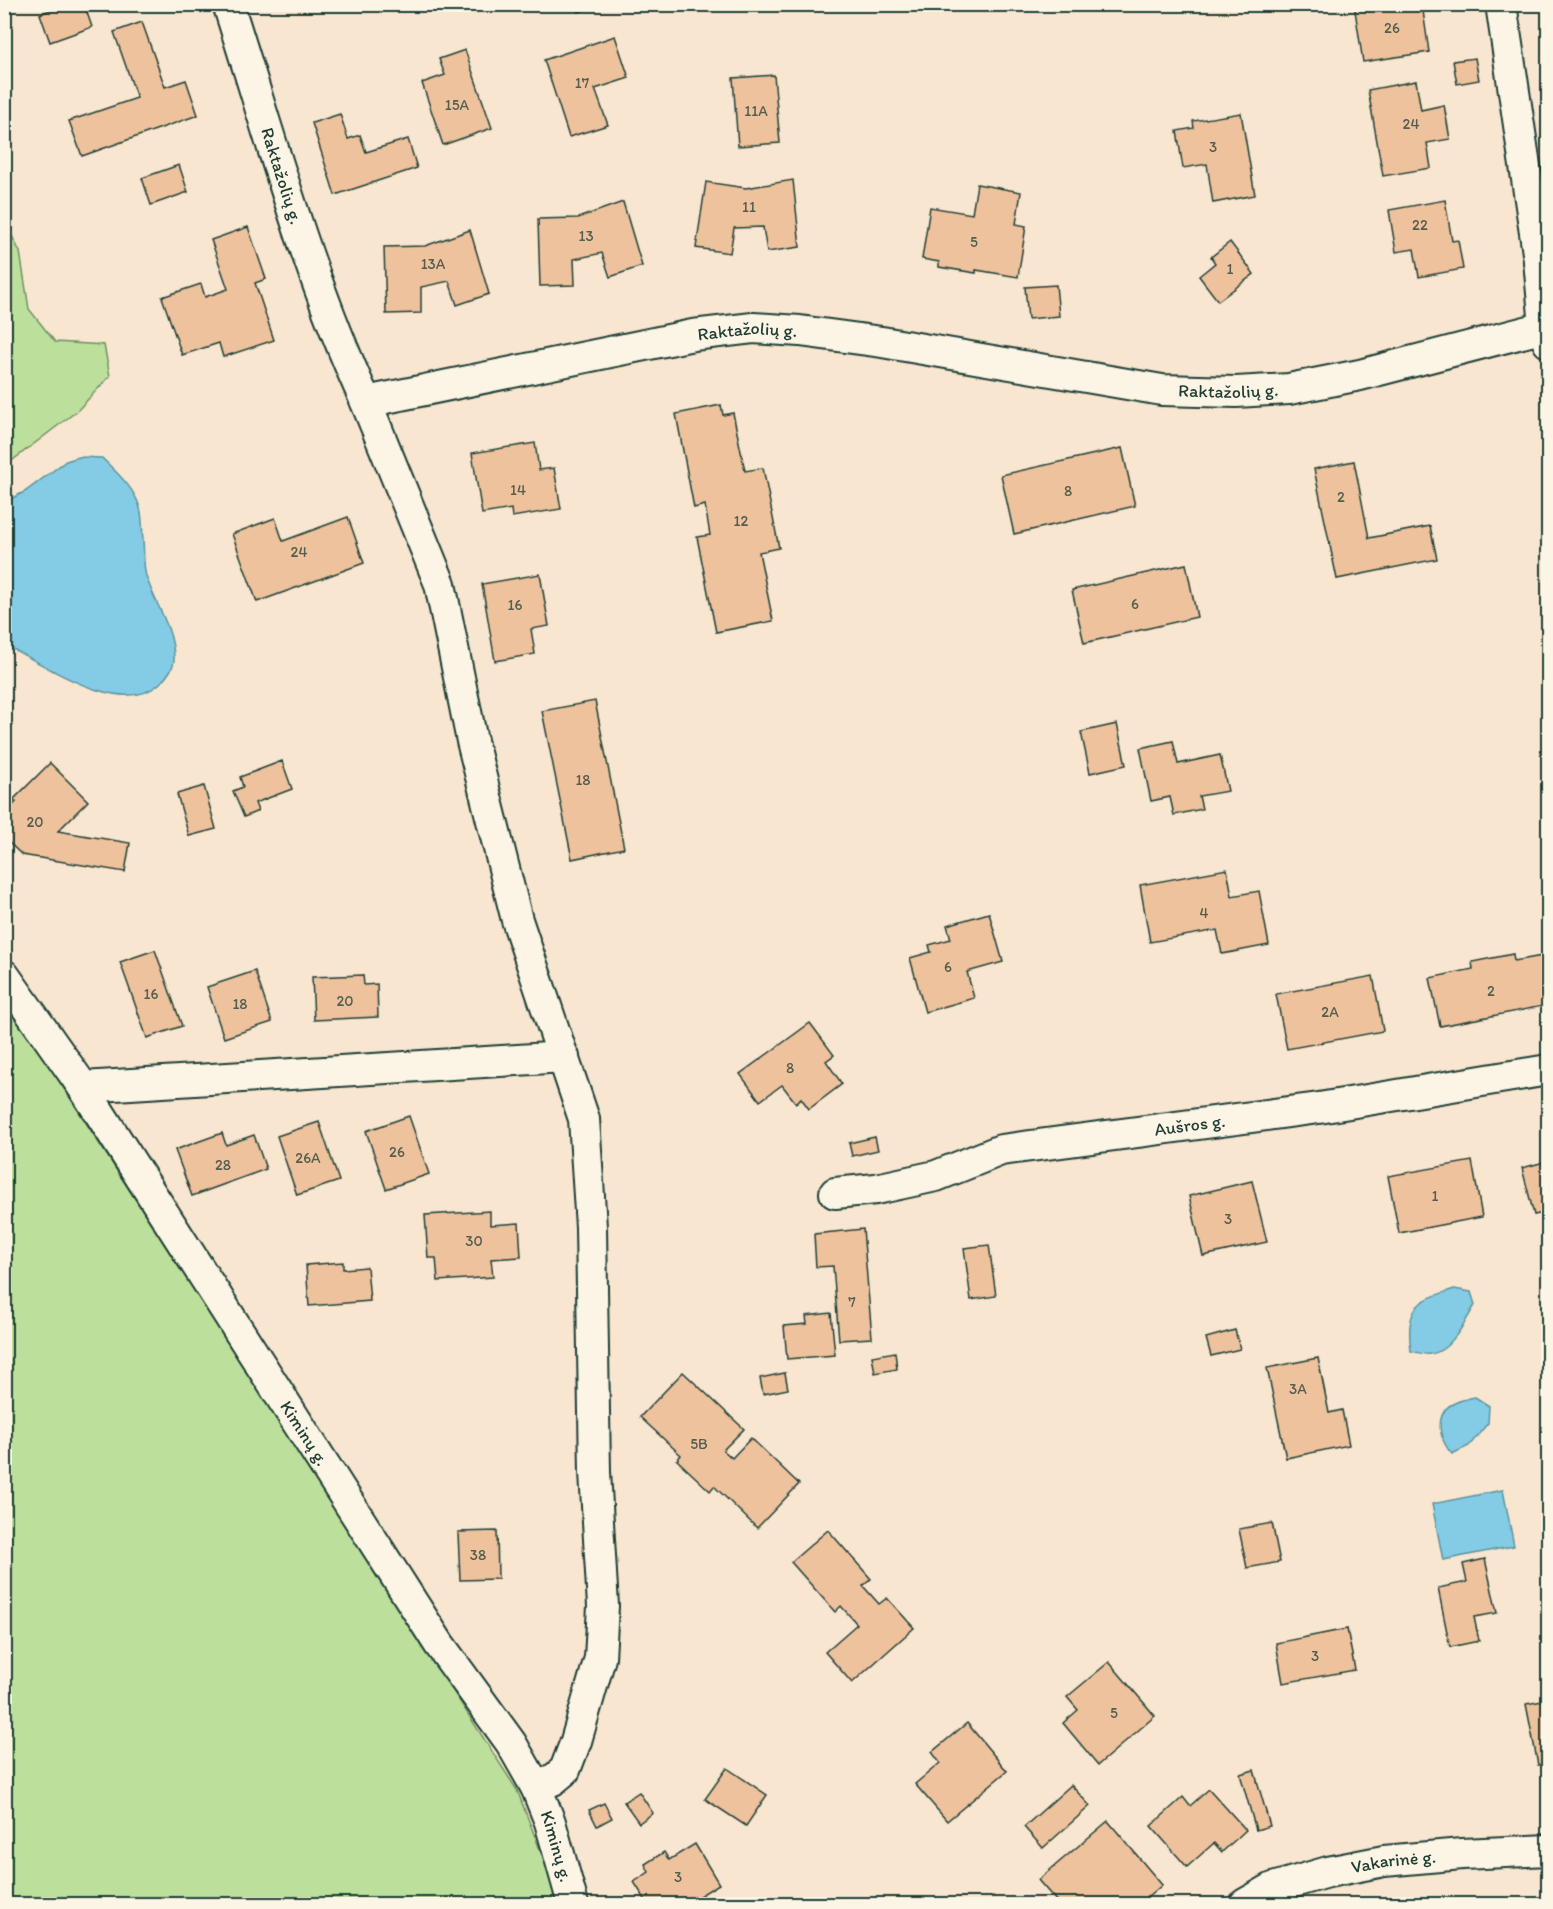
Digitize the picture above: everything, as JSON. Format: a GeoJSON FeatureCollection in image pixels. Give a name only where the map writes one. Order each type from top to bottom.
{"type":"FeatureCollection","features":[{"type":"Feature","properties":{"kind":"street","name":"Raktažolių g."},"geometry":{"type":"LineString","coordinates":[[228,4],[323,302],[366,402],[693,335],[753,328],[800,331],[882,342],[1162,390],[1236,392],[1289,389],[1547,334]]}},
{"type":"Feature","properties":{"kind":"street"},"geometry":{"type":"LineString","coordinates":[[1501,4],[1544,254],[1547,334]]}},
{"type":"Feature","properties":{"kind":"street"},"geometry":{"type":"LineString","coordinates":[[366,402],[440,584],[471,741],[517,920],[584,1119],[591,1227],[595,1472],[603,1606],[600,1658],[576,1741],[565,1770],[553,1780],[536,1787]]}},
{"type":"Feature","properties":{"kind":"street","name":"Kiminų g."},"geometry":{"type":"LineString","coordinates":[[4,975],[83,1087],[439,1644],[511,1743],[536,1787],[550,1822],[573,1905]]}},
{"type":"Feature","properties":{"kind":"street"},"geometry":{"type":"LineString","coordinates":[[83,1087],[564,1057]]}},
{"type":"Feature","properties":{"kind":"street","name":"Aušros g."},"geometry":{"type":"LineString","coordinates":[[835,1193],[876,1189],[936,1176],[1001,1150],[1320,1108],[1548,1070]]}},
{"type":"Feature","properties":{"kind":"street","name":"Vakarinė g."},"geometry":{"type":"LineString","coordinates":[[1245,1905],[1273,1888],[1328,1872],[1384,1861],[1548,1850]]}},
{"type":"Feature","properties":{"kind":"green space"},"geometry":{"type":"Polygon","coordinates":[[[4,220],[20,252],[29,309],[55,342],[104,345],[110,376],[77,411],[5,466],[4,220]]]}},
{"type":"Feature","properties":{"kind":"green space"},"geometry":{"type":"Polygon","coordinates":[[[4,996],[517,1790],[561,1904],[5,1904],[4,996]]]}},
{"type":"Feature","properties":{"kind":"water"},"geometry":{"type":"Polygon","coordinates":[[[79,457],[102,458],[129,487],[140,508],[146,576],[167,626],[174,657],[172,668],[164,679],[143,693],[124,695],[103,692],[60,674],[5,645],[5,502],[26,491],[66,461],[79,457]]]}},
{"type":"Feature","properties":{"kind":"water"},"geometry":{"type":"Polygon","coordinates":[[[1454,1289],[1471,1292],[1475,1305],[1457,1335],[1437,1352],[1425,1354],[1411,1351],[1410,1325],[1417,1307],[1429,1298],[1454,1289]]]}},
{"type":"Feature","properties":{"kind":"water"},"geometry":{"type":"Polygon","coordinates":[[[1475,1397],[1489,1406],[1488,1423],[1469,1446],[1452,1454],[1441,1433],[1442,1415],[1451,1405],[1475,1397]]]}},
{"type":"Feature","properties":{"kind":"water"},"geometry":{"type":"Polygon","coordinates":[[[1503,1490],[1514,1546],[1443,1560],[1432,1504],[1503,1490]]]}},
{"type":"Feature","properties":{"kind":"building"},"geometry":{"type":"Polygon","coordinates":[[[66,4],[84,4],[92,27],[50,42],[40,14],[66,4]]]}},
{"type":"Feature","properties":{"kind":"building"},"geometry":{"type":"Polygon","coordinates":[[[575,4],[602,4],[578,12],[575,4]]]}},
{"type":"Feature","properties":{"kind":"building"},"geometry":{"type":"Polygon","coordinates":[[[1354,4],[1422,4],[1429,52],[1363,62],[1354,4]]]}},
{"type":"Feature","properties":{"kind":"building"},"geometry":{"type":"Polygon","coordinates":[[[142,22],[165,87],[186,80],[198,115],[82,156],[69,121],[137,98],[114,32],[142,22]]]}},
{"type":"Feature","properties":{"kind":"building"},"geometry":{"type":"Polygon","coordinates":[[[615,36],[629,78],[595,89],[608,125],[569,137],[544,60],[615,36]]]}},
{"type":"Feature","properties":{"kind":"building"},"geometry":{"type":"Polygon","coordinates":[[[465,50],[492,128],[443,145],[422,83],[445,75],[439,59],[465,50]]]}},
{"type":"Feature","properties":{"kind":"building"},"geometry":{"type":"Polygon","coordinates":[[[1475,58],[1479,80],[1457,84],[1453,61],[1475,58]]]}},
{"type":"Feature","properties":{"kind":"building"},"geometry":{"type":"Polygon","coordinates":[[[774,75],[780,143],[738,146],[733,78],[774,75]]]}},
{"type":"Feature","properties":{"kind":"building"},"geometry":{"type":"Polygon","coordinates":[[[1416,81],[1421,110],[1444,105],[1450,139],[1427,143],[1431,168],[1383,176],[1368,90],[1416,81]]]}},
{"type":"Feature","properties":{"kind":"building"},"geometry":{"type":"Polygon","coordinates":[[[1241,113],[1255,195],[1213,203],[1207,164],[1183,168],[1177,131],[1194,128],[1193,121],[1241,113]]]}},
{"type":"Feature","properties":{"kind":"building"},"geometry":{"type":"Polygon","coordinates":[[[340,114],[348,139],[360,135],[366,152],[408,139],[417,168],[335,195],[312,123],[340,114]]]}},
{"type":"Feature","properties":{"kind":"building"},"geometry":{"type":"Polygon","coordinates":[[[179,165],[188,192],[151,205],[142,178],[179,165]]]}},
{"type":"Feature","properties":{"kind":"building"},"geometry":{"type":"Polygon","coordinates":[[[793,180],[800,247],[767,252],[763,227],[734,228],[730,253],[696,248],[706,182],[746,188],[793,180]]]}},
{"type":"Feature","properties":{"kind":"building"},"geometry":{"type":"Polygon","coordinates":[[[977,184],[1021,192],[1016,224],[1026,226],[1018,277],[939,267],[939,262],[922,259],[930,207],[972,214],[977,184]]]}},
{"type":"Feature","properties":{"kind":"building"},"geometry":{"type":"Polygon","coordinates":[[[1445,200],[1452,241],[1458,240],[1463,269],[1419,277],[1414,249],[1396,252],[1389,210],[1445,200]]]}},
{"type":"Feature","properties":{"kind":"building"},"geometry":{"type":"Polygon","coordinates":[[[623,202],[642,266],[610,277],[602,253],[574,259],[575,285],[540,286],[538,219],[578,218],[623,202]]]}},
{"type":"Feature","properties":{"kind":"building"},"geometry":{"type":"Polygon","coordinates":[[[248,227],[266,279],[255,283],[274,340],[223,357],[219,343],[182,355],[162,297],[201,284],[205,297],[228,289],[211,240],[248,227]]]}},
{"type":"Feature","properties":{"kind":"building"},"geometry":{"type":"Polygon","coordinates":[[[470,230],[489,294],[457,305],[449,281],[421,287],[421,313],[386,314],[384,247],[425,246],[470,230]]]}},
{"type":"Feature","properties":{"kind":"building"},"geometry":{"type":"Polygon","coordinates":[[[1230,242],[1254,274],[1218,301],[1199,276],[1215,263],[1211,257],[1230,242]]]}},
{"type":"Feature","properties":{"kind":"building"},"geometry":{"type":"Polygon","coordinates":[[[1056,285],[1059,316],[1028,319],[1025,287],[1056,285]]]}},
{"type":"Feature","properties":{"kind":"building"},"geometry":{"type":"Polygon","coordinates":[[[721,405],[723,415],[733,413],[745,471],[763,468],[779,548],[759,552],[773,621],[716,632],[697,537],[710,535],[705,505],[694,508],[676,414],[721,405]]]}},
{"type":"Feature","properties":{"kind":"building"},"geometry":{"type":"Polygon","coordinates":[[[535,443],[539,470],[554,468],[561,509],[512,517],[511,509],[482,514],[472,453],[535,443]]]}},
{"type":"Feature","properties":{"kind":"building"},"geometry":{"type":"Polygon","coordinates":[[[1122,448],[1135,506],[1014,534],[1001,475],[1122,448]]]}},
{"type":"Feature","properties":{"kind":"building"},"geometry":{"type":"Polygon","coordinates":[[[1354,461],[1369,538],[1430,526],[1437,559],[1337,579],[1314,469],[1354,461]]]}},
{"type":"Feature","properties":{"kind":"building"},"geometry":{"type":"Polygon","coordinates":[[[348,517],[364,563],[257,602],[232,534],[275,518],[283,541],[348,517]]]}},
{"type":"Feature","properties":{"kind":"building"},"geometry":{"type":"Polygon","coordinates":[[[1186,564],[1197,617],[1084,643],[1072,590],[1186,564]]]}},
{"type":"Feature","properties":{"kind":"building"},"geometry":{"type":"Polygon","coordinates":[[[540,574],[549,626],[531,629],[535,654],[495,661],[482,584],[540,574]]]}},
{"type":"Feature","properties":{"kind":"building"},"geometry":{"type":"Polygon","coordinates":[[[595,701],[624,848],[572,859],[542,711],[595,701]]]}},
{"type":"Feature","properties":{"kind":"building"},"geometry":{"type":"Polygon","coordinates":[[[1117,724],[1126,765],[1090,773],[1081,732],[1117,724]]]}},
{"type":"Feature","properties":{"kind":"building"},"geometry":{"type":"Polygon","coordinates":[[[1173,741],[1178,764],[1220,755],[1228,791],[1199,796],[1202,809],[1174,815],[1170,797],[1151,801],[1140,748],[1173,741]]]}},
{"type":"Feature","properties":{"kind":"building"},"geometry":{"type":"Polygon","coordinates":[[[282,761],[292,789],[255,803],[258,811],[244,817],[233,791],[243,787],[240,777],[282,761]]]}},
{"type":"Feature","properties":{"kind":"building"},"geometry":{"type":"Polygon","coordinates":[[[50,763],[88,801],[58,831],[130,843],[125,872],[22,855],[4,838],[4,814],[16,802],[13,800],[50,763]]]}},
{"type":"Feature","properties":{"kind":"building"},"geometry":{"type":"Polygon","coordinates":[[[204,786],[216,829],[189,836],[177,794],[204,786]]]}},
{"type":"Feature","properties":{"kind":"building"},"geometry":{"type":"Polygon","coordinates":[[[1227,869],[1232,896],[1259,891],[1269,945],[1222,954],[1217,930],[1150,942],[1140,885],[1227,869]]]}},
{"type":"Feature","properties":{"kind":"building"},"geometry":{"type":"Polygon","coordinates":[[[989,913],[1003,962],[967,972],[974,998],[925,1012],[910,958],[931,952],[929,945],[951,939],[947,925],[989,913]]]}},
{"type":"Feature","properties":{"kind":"building"},"geometry":{"type":"Polygon","coordinates":[[[155,950],[182,1026],[147,1038],[120,962],[155,950]]]}},
{"type":"Feature","properties":{"kind":"building"},"geometry":{"type":"Polygon","coordinates":[[[1513,954],[1514,961],[1548,955],[1548,1005],[1440,1026],[1430,978],[1473,969],[1472,962],[1513,954]]]}},
{"type":"Feature","properties":{"kind":"building"},"geometry":{"type":"Polygon","coordinates":[[[255,971],[272,1022],[224,1038],[207,987],[255,971]]]}},
{"type":"Feature","properties":{"kind":"building"},"geometry":{"type":"Polygon","coordinates":[[[363,975],[364,985],[377,984],[378,1017],[314,1020],[312,977],[363,975]]]}},
{"type":"Feature","properties":{"kind":"building"},"geometry":{"type":"Polygon","coordinates":[[[1373,976],[1383,1031],[1287,1049],[1276,994],[1373,976]]]}},
{"type":"Feature","properties":{"kind":"building"},"geometry":{"type":"Polygon","coordinates":[[[810,1023],[834,1055],[826,1061],[842,1084],[809,1109],[801,1098],[796,1103],[782,1085],[760,1101],[740,1074],[810,1023]]]}},
{"type":"Feature","properties":{"kind":"building"},"geometry":{"type":"Polygon","coordinates":[[[409,1116],[429,1174],[386,1189],[366,1131],[409,1116]]]}},
{"type":"Feature","properties":{"kind":"building"},"geometry":{"type":"Polygon","coordinates":[[[319,1122],[339,1181],[297,1195],[277,1136],[319,1122]]]}},
{"type":"Feature","properties":{"kind":"building"},"geometry":{"type":"Polygon","coordinates":[[[222,1133],[226,1145],[254,1135],[266,1169],[192,1196],[175,1150],[222,1133]]]}},
{"type":"Feature","properties":{"kind":"building"},"geometry":{"type":"Polygon","coordinates":[[[875,1137],[878,1150],[852,1156],[849,1143],[875,1137]]]}},
{"type":"Feature","properties":{"kind":"building"},"geometry":{"type":"Polygon","coordinates":[[[1472,1161],[1482,1217],[1399,1233],[1388,1176],[1472,1161]]]}},
{"type":"Feature","properties":{"kind":"building"},"geometry":{"type":"Polygon","coordinates":[[[1548,1161],[1548,1212],[1534,1215],[1522,1168],[1548,1161]]]}},
{"type":"Feature","properties":{"kind":"building"},"geometry":{"type":"Polygon","coordinates":[[[1252,1181],[1267,1242],[1203,1256],[1189,1196],[1252,1181]]]}},
{"type":"Feature","properties":{"kind":"building"},"geometry":{"type":"Polygon","coordinates":[[[490,1211],[490,1225],[519,1223],[521,1257],[491,1259],[493,1277],[438,1281],[436,1258],[428,1258],[425,1215],[490,1211]]]}},
{"type":"Feature","properties":{"kind":"building"},"geometry":{"type":"Polygon","coordinates":[[[863,1229],[872,1338],[839,1340],[833,1266],[816,1267],[814,1234],[863,1229]]]}},
{"type":"Feature","properties":{"kind":"building"},"geometry":{"type":"Polygon","coordinates":[[[989,1245],[996,1296],[971,1300],[964,1248],[989,1245]]]}},
{"type":"Feature","properties":{"kind":"building"},"geometry":{"type":"Polygon","coordinates":[[[343,1262],[343,1269],[367,1267],[370,1301],[309,1306],[306,1265],[343,1262]]]}},
{"type":"Feature","properties":{"kind":"building"},"geometry":{"type":"Polygon","coordinates":[[[831,1313],[835,1355],[787,1359],[784,1326],[807,1324],[806,1316],[831,1313]]]}},
{"type":"Feature","properties":{"kind":"building"},"geometry":{"type":"Polygon","coordinates":[[[1235,1330],[1240,1349],[1211,1356],[1206,1338],[1235,1330]]]}},
{"type":"Feature","properties":{"kind":"building"},"geometry":{"type":"Polygon","coordinates":[[[895,1352],[897,1369],[875,1373],[872,1356],[895,1352]]]}},
{"type":"Feature","properties":{"kind":"building"},"geometry":{"type":"Polygon","coordinates":[[[1318,1358],[1329,1413],[1342,1410],[1349,1445],[1286,1458],[1267,1368],[1318,1358]]]}},
{"type":"Feature","properties":{"kind":"building"},"geometry":{"type":"Polygon","coordinates":[[[683,1372],[744,1429],[723,1450],[732,1458],[751,1438],[799,1484],[757,1528],[714,1486],[710,1491],[677,1460],[681,1455],[640,1417],[683,1372]]]}},
{"type":"Feature","properties":{"kind":"building"},"geometry":{"type":"Polygon","coordinates":[[[785,1373],[788,1389],[763,1394],[760,1378],[785,1373]]]}},
{"type":"Feature","properties":{"kind":"building"},"geometry":{"type":"Polygon","coordinates":[[[1272,1523],[1280,1562],[1247,1568],[1239,1529],[1272,1523]]]}},
{"type":"Feature","properties":{"kind":"building"},"geometry":{"type":"Polygon","coordinates":[[[828,1530],[871,1579],[863,1586],[879,1604],[887,1598],[914,1628],[852,1683],[825,1652],[857,1624],[841,1606],[835,1612],[791,1562],[828,1530]]]}},
{"type":"Feature","properties":{"kind":"building"},"geometry":{"type":"Polygon","coordinates":[[[497,1531],[498,1579],[460,1580],[458,1532],[497,1531]]]}},
{"type":"Feature","properties":{"kind":"building"},"geometry":{"type":"Polygon","coordinates":[[[1485,1559],[1497,1613],[1474,1617],[1479,1641],[1450,1647],[1438,1588],[1467,1582],[1463,1564],[1485,1559]]]}},
{"type":"Feature","properties":{"kind":"building"},"geometry":{"type":"Polygon","coordinates":[[[1347,1629],[1355,1670],[1283,1683],[1276,1643],[1347,1629]]]}},
{"type":"Feature","properties":{"kind":"building"},"geometry":{"type":"Polygon","coordinates":[[[1109,1662],[1155,1716],[1098,1765],[1063,1723],[1078,1710],[1067,1697],[1109,1662]]]}},
{"type":"Feature","properties":{"kind":"building"},"geometry":{"type":"Polygon","coordinates":[[[1548,1700],[1548,1763],[1538,1765],[1526,1704],[1548,1700]]]}},
{"type":"Feature","properties":{"kind":"building"},"geometry":{"type":"Polygon","coordinates":[[[967,1723],[1007,1771],[947,1821],[915,1784],[940,1763],[932,1752],[967,1723]]]}},
{"type":"Feature","properties":{"kind":"building"},"geometry":{"type":"Polygon","coordinates":[[[727,1768],[767,1795],[746,1826],[705,1799],[727,1768]]]}},
{"type":"Feature","properties":{"kind":"building"},"geometry":{"type":"Polygon","coordinates":[[[1254,1770],[1270,1826],[1256,1830],[1240,1774],[1254,1770]]]}},
{"type":"Feature","properties":{"kind":"building"},"geometry":{"type":"Polygon","coordinates":[[[1071,1785],[1090,1806],[1043,1848],[1024,1827],[1071,1785]]]}},
{"type":"Feature","properties":{"kind":"building"},"geometry":{"type":"Polygon","coordinates":[[[1209,1789],[1246,1830],[1222,1852],[1214,1843],[1187,1867],[1151,1826],[1183,1797],[1190,1806],[1209,1789]]]}},
{"type":"Feature","properties":{"kind":"building"},"geometry":{"type":"Polygon","coordinates":[[[639,1792],[653,1813],[639,1823],[624,1802],[639,1792]]]}},
{"type":"Feature","properties":{"kind":"building"},"geometry":{"type":"Polygon","coordinates":[[[604,1803],[612,1818],[597,1826],[589,1810],[604,1803]]]}},
{"type":"Feature","properties":{"kind":"building"},"geometry":{"type":"Polygon","coordinates":[[[1108,1821],[1162,1885],[1140,1904],[1059,1904],[1038,1880],[1108,1821]]]}},
{"type":"Feature","properties":{"kind":"building"},"geometry":{"type":"Polygon","coordinates":[[[695,1844],[719,1884],[686,1904],[648,1904],[634,1882],[649,1872],[645,1864],[664,1852],[669,1860],[695,1844]]]}}]}
